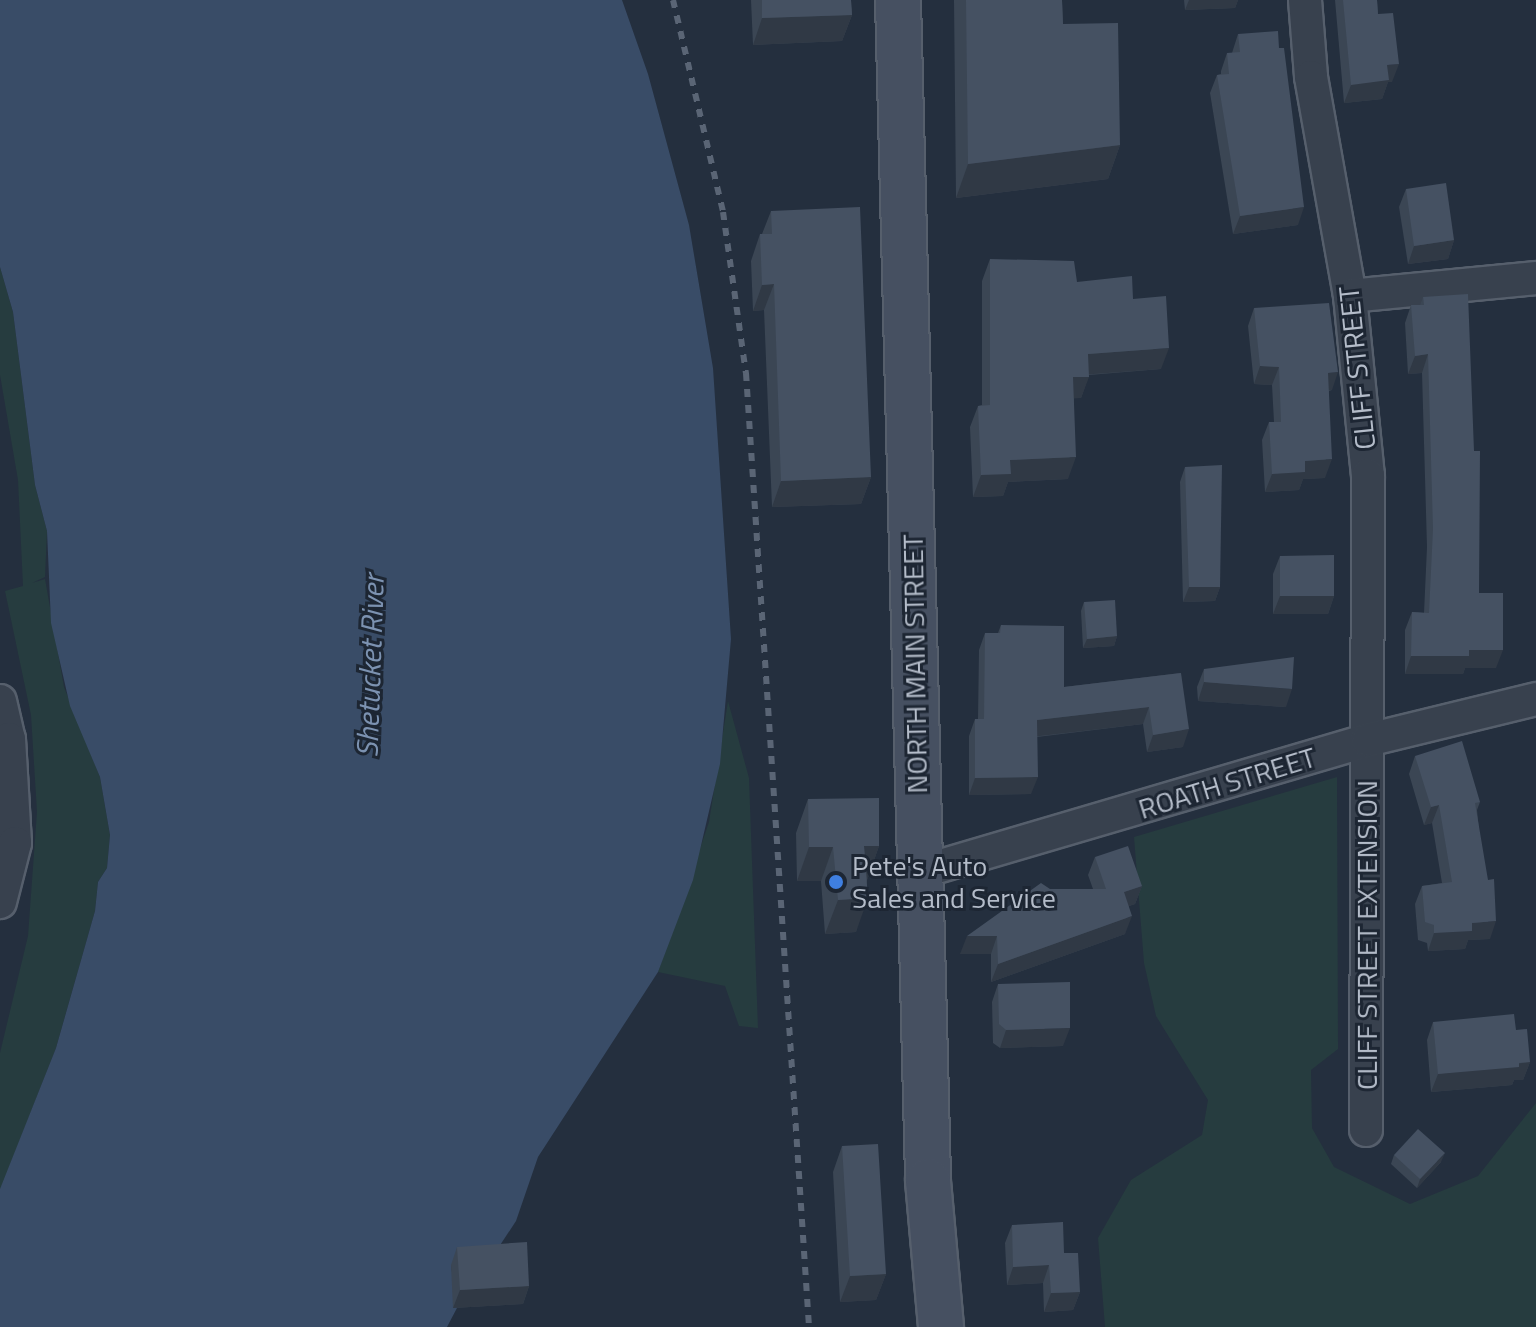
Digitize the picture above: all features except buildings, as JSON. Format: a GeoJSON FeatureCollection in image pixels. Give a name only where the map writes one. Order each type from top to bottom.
{"type":"FeatureCollection","features":[{"type":"Feature","properties":{"kind":"main road","name":"NORTH MAIN STREET"},"geometry":{"type":"LineString","coordinates":[[898,0],[928,1181],[941,1327]]}},
{"type":"Feature","properties":{"kind":"street","name":"CLIFF STREET"},"geometry":{"type":"LineString","coordinates":[[1305,0],[1311,77],[1350,296],[1370,513],[1368,740]]}},
{"type":"Feature","properties":{"kind":"street"},"geometry":{"type":"LineString","coordinates":[[1350,296],[1536,278]]}},
{"type":"Feature","properties":{"kind":"street","name":"ROATH STREET"},"geometry":{"type":"LineString","coordinates":[[920,872],[1368,740],[1536,699]]}},
{"type":"Feature","properties":{"kind":"street"},"geometry":{"type":"LineString","coordinates":[[0,701],[15,843],[0,902]]}},
{"type":"Feature","properties":{"kind":"street","name":"CLIFF STREET EXTENSION"},"geometry":{"type":"LineString","coordinates":[[1366,1130],[1368,740]]}},
{"type":"Feature","properties":{"kind":"green space"},"geometry":{"type":"Polygon","coordinates":[[[0,267],[13,312],[35,485],[47,531],[45,577],[32,583],[45,579],[64,687],[100,777],[110,835],[107,868],[98,882],[95,911],[56,1048],[0,1191],[0,1053],[28,936],[37,812],[31,715],[5,591],[23,586],[18,480],[0,375],[0,267]]]}},
{"type":"Feature","properties":{"kind":"green space"},"geometry":{"type":"Polygon","coordinates":[[[728,701],[749,778],[758,1028],[739,1026],[725,986],[658,972],[709,822],[728,701]]]}},
{"type":"Feature","properties":{"kind":"green space"},"geometry":{"type":"Polygon","coordinates":[[[1337,777],[1338,1049],[1311,1070],[1312,1128],[1334,1167],[1410,1204],[1478,1176],[1536,1103],[1536,1327],[1105,1327],[1098,1238],[1131,1180],[1202,1135],[1208,1100],[1156,1016],[1144,963],[1134,837],[1337,777]]]}},
{"type":"Feature","properties":{"kind":"water","name":"Shetucket River"},"geometry":{"type":"Polygon","coordinates":[[[0,0],[622,0],[648,74],[689,225],[713,368],[731,639],[720,764],[693,880],[658,972],[538,1157],[516,1221],[489,1262],[451,1265],[457,1308],[447,1327],[0,1327],[0,1189],[56,1048],[95,911],[98,882],[107,868],[110,835],[100,777],[70,706],[51,623],[47,531],[35,485],[13,312],[0,267],[0,0]]]}},
{"type":"Feature","properties":{"kind":"railway"},"geometry":{"type":"LineString","coordinates":[[673,0],[723,212],[746,373],[809,1327]]}},
{"type":"Feature","properties":{"kind":"place","name":"Pete's Auto Sales and Service"},"geometry":{"type":"Point","coordinates":[836,882]}}]}
